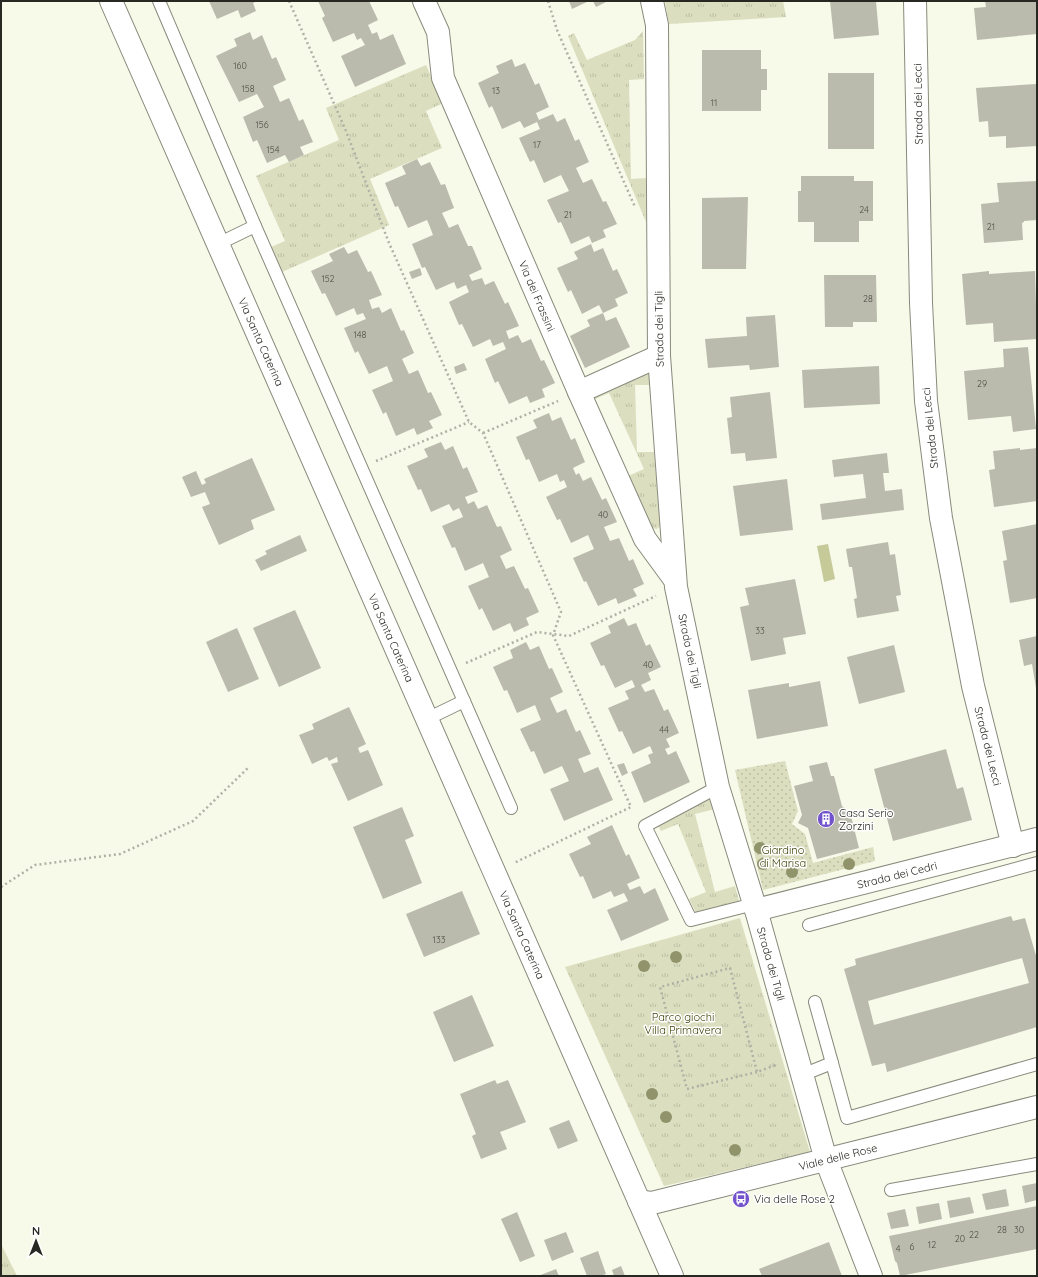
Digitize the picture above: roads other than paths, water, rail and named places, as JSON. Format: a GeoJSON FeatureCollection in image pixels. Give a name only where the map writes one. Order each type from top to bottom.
{"type":"FeatureCollection","features":[{"type":"Feature","properties":{"kind":"street","name":"Via Santa Caterina"},"geometry":{"type":"LineString","coordinates":[[111,1],[672,1276]]}},
{"type":"Feature","properties":{"kind":"street","name":"Via dei Frassini"},"geometry":{"type":"LineString","coordinates":[[424,1],[438,32],[443,78],[579,392],[646,539],[676,584]]}},
{"type":"Feature","properties":{"kind":"street","name":"Strada dei Tigli"},"geometry":{"type":"LineString","coordinates":[[652,1],[657,25],[659,356],[676,584],[718,787],[755,907],[826,1160],[871,1276]]}},
{"type":"Feature","properties":{"kind":"street","name":"Strada dei Lecci"},"geometry":{"type":"LineString","coordinates":[[915,1],[921,303],[926,401],[941,518],[973,686],[1026,842]]}},
{"type":"Feature","properties":{"kind":"street"},"geometry":{"type":"LineString","coordinates":[[579,392],[659,356]]}},
{"type":"Feature","properties":{"kind":"street","name":"Strada dei Cedri"},"geometry":{"type":"LineString","coordinates":[[755,907],[1026,842]]}},
{"type":"Feature","properties":{"kind":"street","name":"Viale delle Rose"},"geometry":{"type":"LineString","coordinates":[[639,1200],[652,1203],[1037,1107]]}},
{"type":"Feature","properties":{"kind":"lane"},"geometry":{"type":"LineString","coordinates":[[159,1],[255,226],[511,808]]}},
{"type":"Feature","properties":{"kind":"lane"},"geometry":{"type":"LineString","coordinates":[[218,244],[255,226]]}},
{"type":"Feature","properties":{"kind":"lane"},"geometry":{"type":"LineString","coordinates":[[427,719],[464,701]]}},
{"type":"Feature","properties":{"kind":"lane"},"geometry":{"type":"LineString","coordinates":[[718,787],[645,826],[691,920],[755,907]]}},
{"type":"Feature","properties":{"kind":"lane"},"geometry":{"type":"LineString","coordinates":[[809,925],[1034,864],[1026,842]]}},
{"type":"Feature","properties":{"kind":"lane"},"geometry":{"type":"LineString","coordinates":[[816,1002],[847,1118],[1037,1064]]}},
{"type":"Feature","properties":{"kind":"lane"},"geometry":{"type":"LineString","coordinates":[[800,1066],[832,1063]]}},
{"type":"Feature","properties":{"kind":"lane"},"geometry":{"type":"LineString","coordinates":[[891,1190],[1037,1164]]}},
{"type":"Feature","properties":{"kind":"place","name":"Casa Serio Zorzini"},"geometry":{"type":"Point","coordinates":[826,819]}},
{"type":"Feature","properties":{"kind":"place","name":"Via delle Rose 2"},"geometry":{"type":"Point","coordinates":[741,1199]}},
{"type":"Feature","properties":{"kind":"park label","name":"Giardino di Marisa"},"geometry":{"type":"Point","coordinates":[783,856]}},
{"type":"Feature","properties":{"kind":"park label","name":"Parco giochi Villa Primavera"},"geometry":{"type":"Point","coordinates":[683,1023]}}]}
